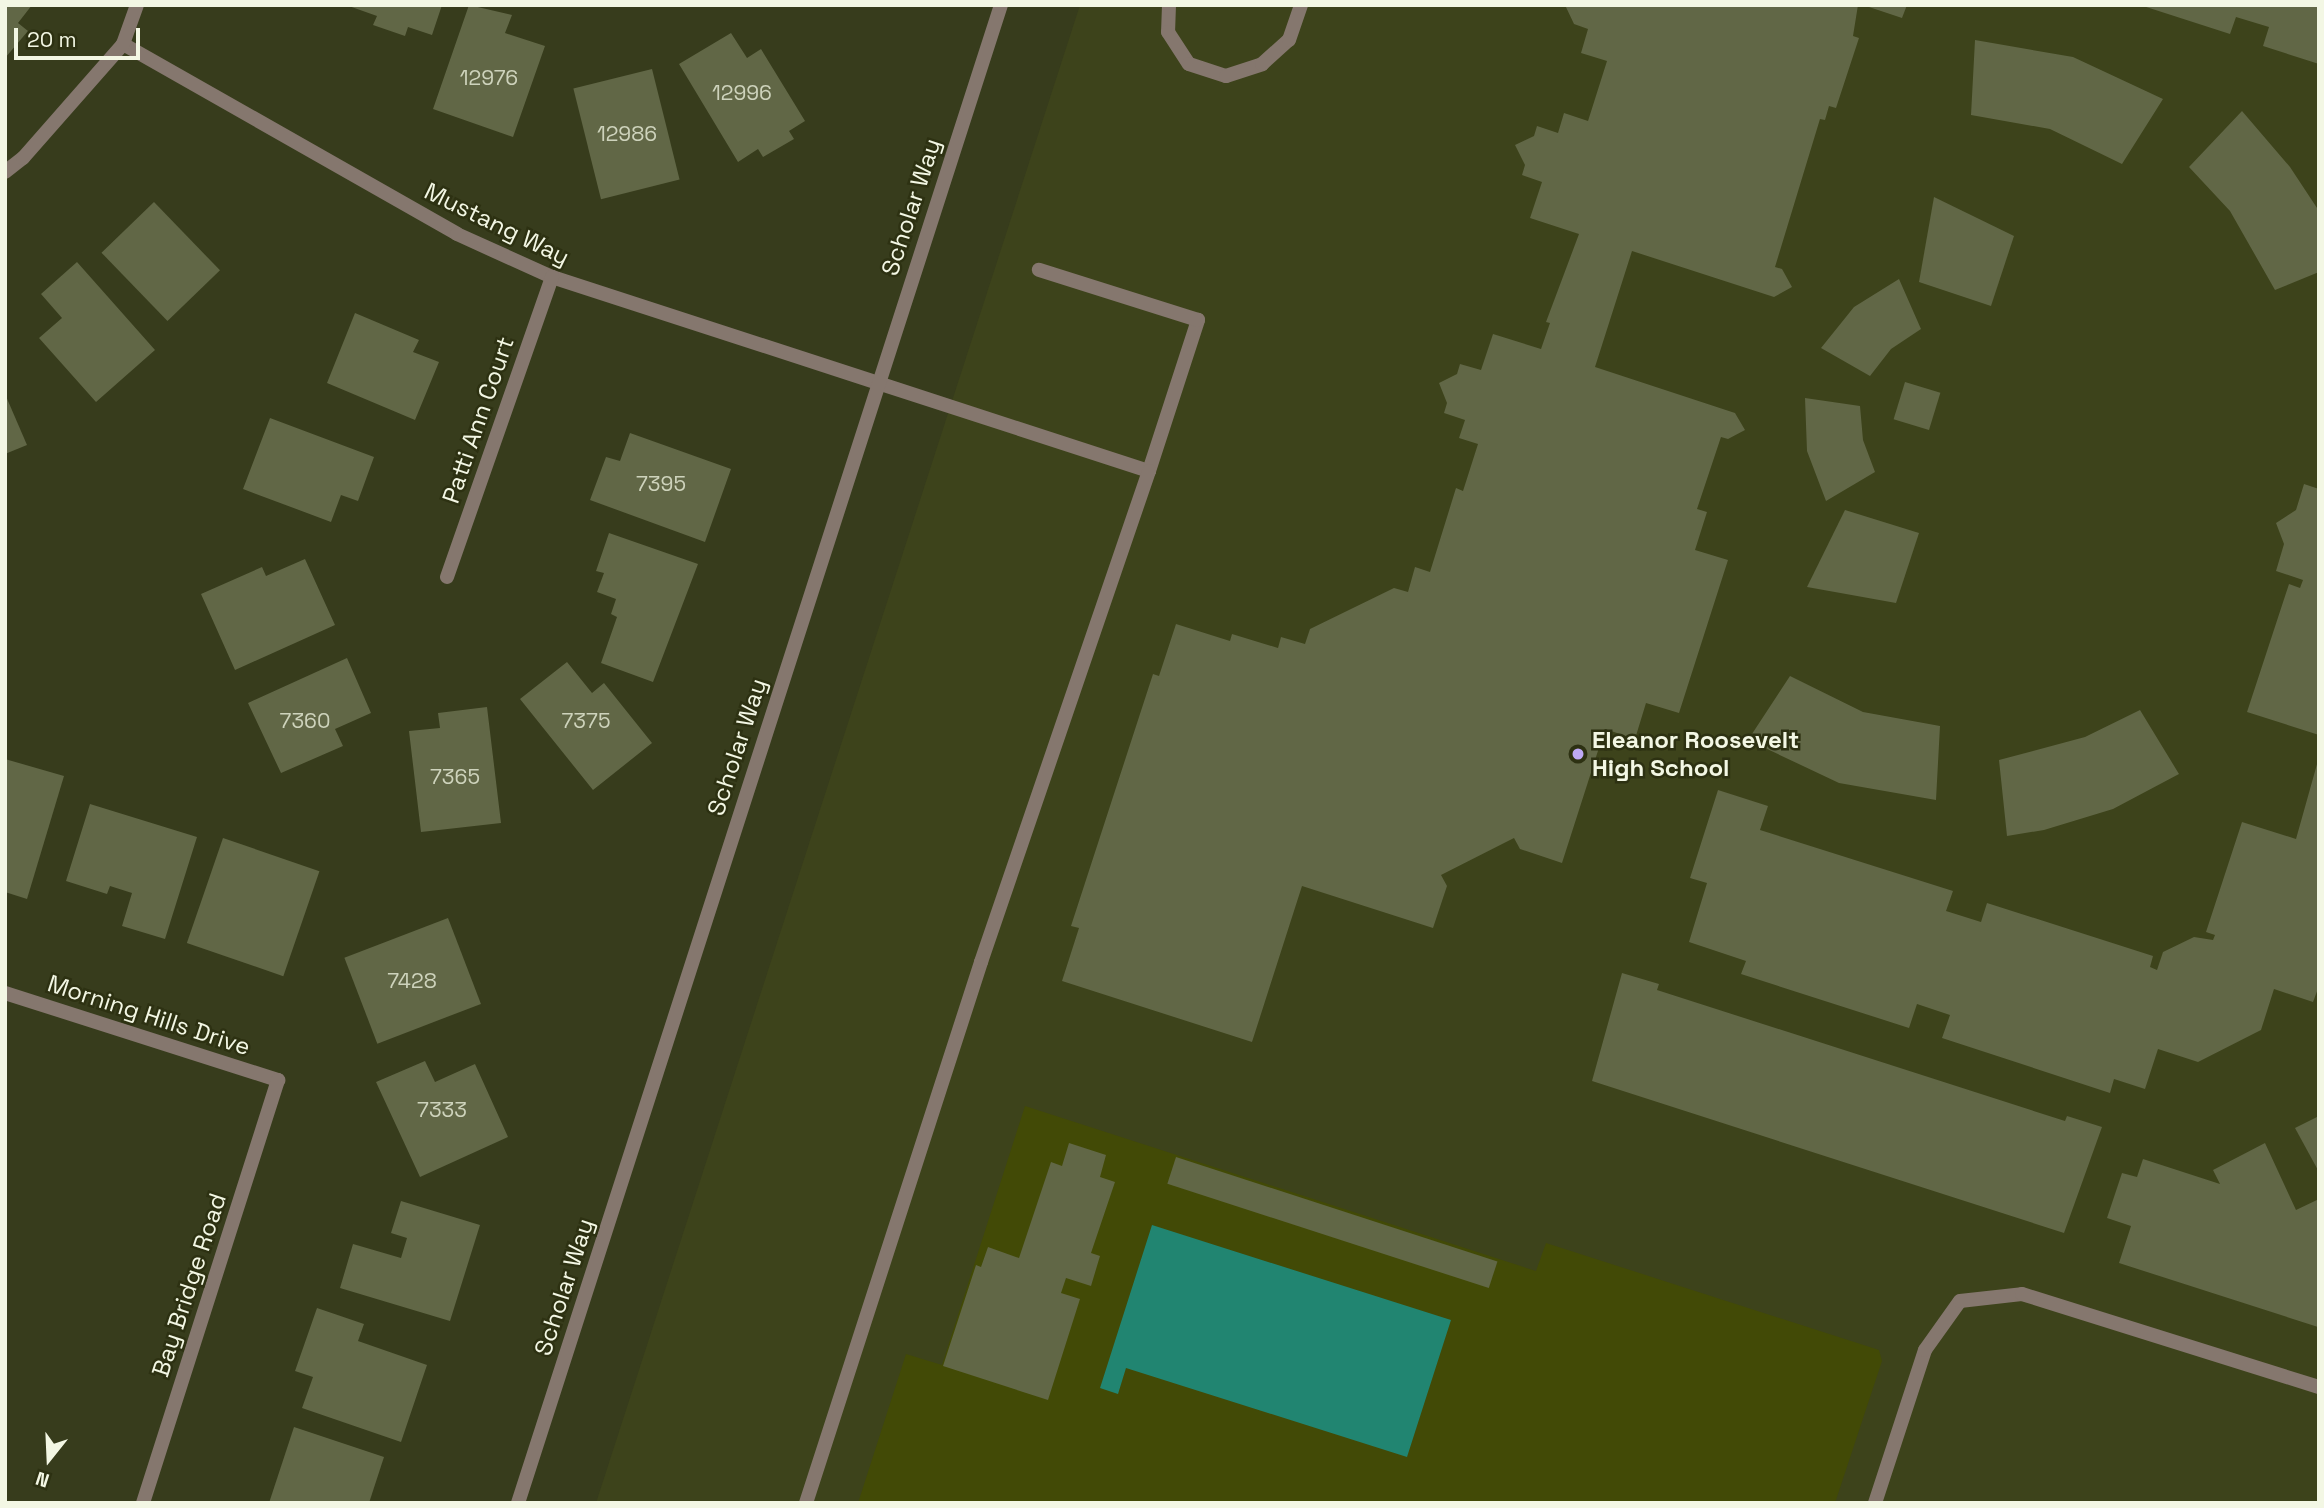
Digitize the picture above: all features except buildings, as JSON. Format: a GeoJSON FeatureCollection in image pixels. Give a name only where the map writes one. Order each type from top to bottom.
{"type":"FeatureCollection","features":[{"type":"Feature","properties":{"kind":"street"},"geometry":{"type":"LineString","coordinates":[[5,172],[23,158],[123,44],[137,5]]}},
{"type":"Feature","properties":{"kind":"street","name":"Scholar Way"},"geometry":{"type":"LineString","coordinates":[[518,1503],[1001,5]]}},
{"type":"Feature","properties":{"kind":"street"},"geometry":{"type":"LineString","coordinates":[[1169,5],[1168,32],[1189,64],[1226,76],[1262,64],[1289,40],[1301,5]]}},
{"type":"Feature","properties":{"kind":"street","name":"Mustang Way"},"geometry":{"type":"LineString","coordinates":[[123,44],[457,234],[552,277],[1149,471]]}},
{"type":"Feature","properties":{"kind":"street"},"geometry":{"type":"LineString","coordinates":[[806,1503],[981,962],[1198,320],[1039,270]]}},
{"type":"Feature","properties":{"kind":"street","name":"Patti Ann Court"},"geometry":{"type":"LineString","coordinates":[[447,577],[552,277]]}},
{"type":"Feature","properties":{"kind":"street","name":"Morning Hills Drive"},"geometry":{"type":"LineString","coordinates":[[5,993],[278,1080]]}},
{"type":"Feature","properties":{"kind":"street","name":"Bay Bridge Road"},"geometry":{"type":"LineString","coordinates":[[143,1503],[278,1080]]}},
{"type":"Feature","properties":{"kind":"street"},"geometry":{"type":"LineString","coordinates":[[1875,1503],[1925,1350],[1960,1301],[2022,1294],[2319,1387]]}},
{"type":"Feature","properties":{"kind":"shaded area","name":"Eleanor Roosevelt High School"},"geometry":{"type":"Polygon","coordinates":[[[1080,5],[2319,5],[2319,1503],[596,1503],[1080,5]]]}},
{"type":"Feature","properties":{"kind":"shaded area"},"geometry":{"type":"Polygon","coordinates":[[[1025,1106],[1536,1271],[1546,1243],[1879,1350],[1882,1361],[1835,1503],[858,1503],[906,1354],[942,1365],[1025,1106]]]}},
{"type":"Feature","properties":{"kind":"water"},"geometry":{"type":"Polygon","coordinates":[[[1152,1225],[1451,1320],[1407,1457],[1126,1368],[1118,1394],[1100,1388],[1152,1225]]]}},
{"type":"Feature","properties":{"kind":"place","name":"Eleanor Roosevelt High School"},"geometry":{"type":"Point","coordinates":[1578,754]}}]}
